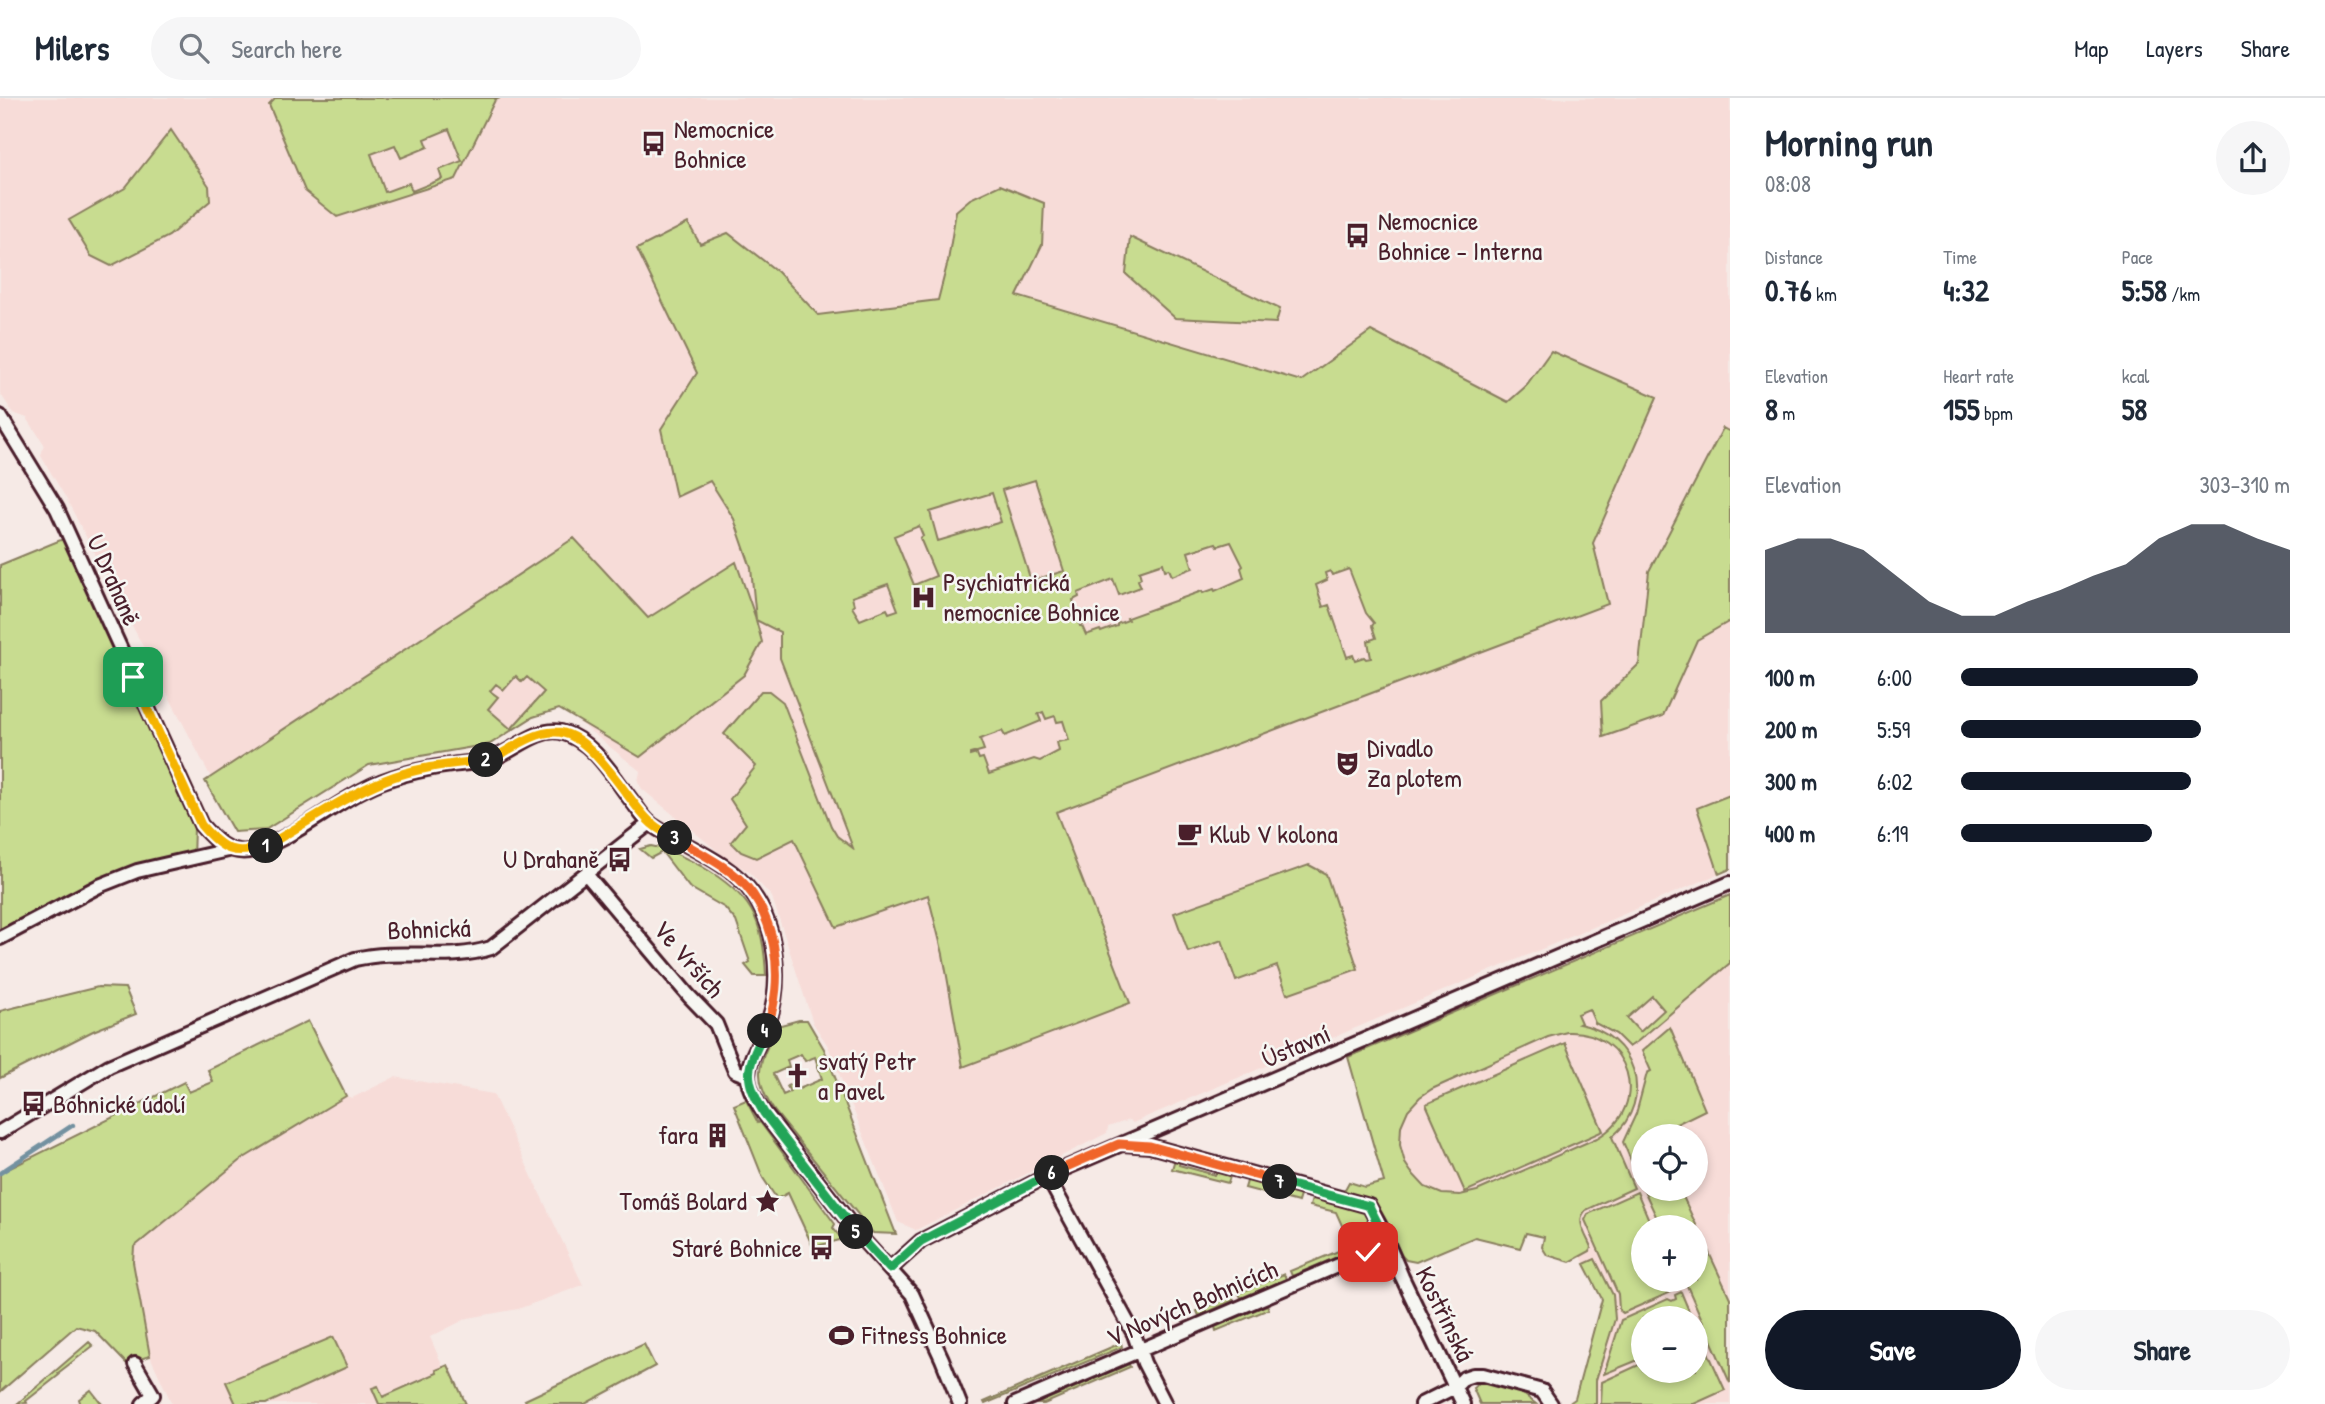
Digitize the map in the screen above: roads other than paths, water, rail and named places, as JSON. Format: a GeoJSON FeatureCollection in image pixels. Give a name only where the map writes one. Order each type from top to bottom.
{"type":"FeatureCollection","features":[{"type":"Feature","properties":{"kind":"street","name":"U Drahaně"},"geometry":{"type":"LineString","coordinates":[[0,416],[57,509],[201,825],[213,839],[228,850]]}},
{"type":"Feature","properties":{"kind":"street"},"geometry":{"type":"LineString","coordinates":[[0,938],[99,886],[137,871],[228,850],[248,852],[267,846],[387,779],[423,769],[492,759],[541,734],[558,731],[577,738],[590,749],[650,823],[732,873],[752,893],[767,921],[775,955],[775,990],[770,1020],[754,1054],[748,1076],[753,1095],[862,1239],[912,1294],[960,1404]]}},
{"type":"Feature","properties":{"kind":"street","name":"Bohnická"},"geometry":{"type":"LineString","coordinates":[[0,1132],[109,1066],[355,959],[379,953],[472,954],[491,948],[650,823]]}},
{"type":"Feature","properties":{"kind":"street","name":"Ve Vrších"},"geometry":{"type":"LineString","coordinates":[[586,874],[716,1024],[735,1072],[748,1076]]}},
{"type":"Feature","properties":{"kind":"street","name":"Ústavní"},"geometry":{"type":"LineString","coordinates":[[890,1269],[921,1241],[1047,1176],[1730,883]]}},
{"type":"Feature","properties":{"kind":"street","name":"Kostřínská"},"geometry":{"type":"LineString","coordinates":[[1119,1144],[1150,1146],[1369,1206],[1463,1404]]}},
{"type":"Feature","properties":{"kind":"street"},"geometry":{"type":"LineString","coordinates":[[1047,1176],[1134,1334],[1144,1363],[1165,1404]]}},
{"type":"Feature","properties":{"kind":"street","name":"V Nových Bohnicích"},"geometry":{"type":"LineString","coordinates":[[1015,1404],[1388,1244]]}},
{"type":"Feature","properties":{"kind":"street"},"geometry":{"type":"LineString","coordinates":[[135,1364],[153,1395],[143,1404]]}},
{"type":"Feature","properties":{"kind":"street"},"geometry":{"type":"LineString","coordinates":[[1421,1404],[1473,1375],[1483,1375],[1542,1391],[1551,1404]]}},
{"type":"Feature","properties":{"kind":"waterway"},"geometry":{"type":"LineString","coordinates":[[0,1173],[73,1125]]}},
{"type":"Feature","properties":{"kind":"place","name":"Nemocnice Bohnice"},"geometry":{"type":"Point","coordinates":[654,144]}},
{"type":"Feature","properties":{"kind":"place","name":"Nemocnice Bohnice - Interna"},"geometry":{"type":"Point","coordinates":[1358,236]}},
{"type":"Feature","properties":{"kind":"place","name":"Psychiatrická nemocnice Bohnice"},"geometry":{"type":"Point","coordinates":[923,597]}},
{"type":"Feature","properties":{"kind":"place","name":"Divadlo Za plotem"},"geometry":{"type":"Point","coordinates":[1347,763]}},
{"type":"Feature","properties":{"kind":"place","name":"Klub V kolona"},"geometry":{"type":"Point","coordinates":[1189,834]}},
{"type":"Feature","properties":{"kind":"place","name":"U Drahaně"},"geometry":{"type":"Point","coordinates":[619,859]}},
{"type":"Feature","properties":{"kind":"place","name":"svatý Petr a Pavel"},"geometry":{"type":"Point","coordinates":[798,1076]}},
{"type":"Feature","properties":{"kind":"place","name":"Bohnické údolí"},"geometry":{"type":"Point","coordinates":[33,1104]}},
{"type":"Feature","properties":{"kind":"place","name":"fara"},"geometry":{"type":"Point","coordinates":[718,1135]}},
{"type":"Feature","properties":{"kind":"place","name":"Tomáš Bolard"},"geometry":{"type":"Point","coordinates":[767,1201]}},
{"type":"Feature","properties":{"kind":"place","name":"Staré Bohnice"},"geometry":{"type":"Point","coordinates":[822,1248]}},
{"type":"Feature","properties":{"kind":"place","name":"Fitness Bohnice"},"geometry":{"type":"Point","coordinates":[842,1335]}}]}
